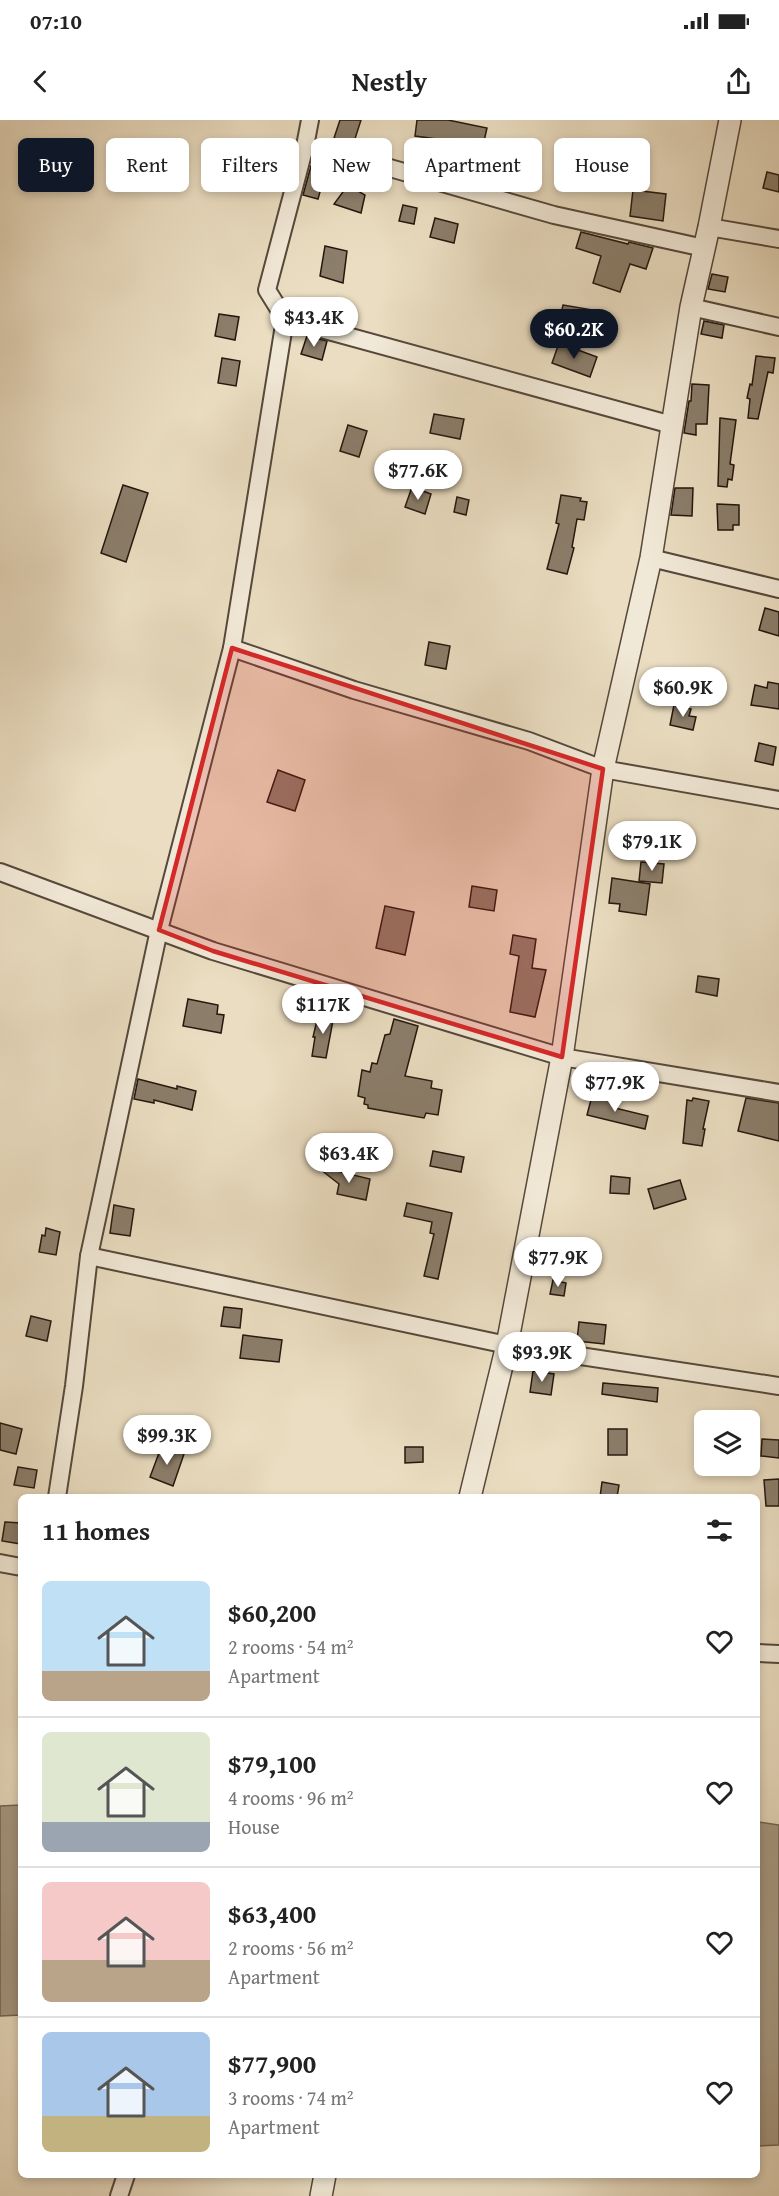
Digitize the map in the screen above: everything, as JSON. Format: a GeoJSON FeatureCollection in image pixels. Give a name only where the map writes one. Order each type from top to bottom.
{"type":"FeatureCollection","features":[{"type":"Feature","properties":{"kind":"street"},"geometry":{"type":"LineString","coordinates":[[57,1494],[74,1386],[89,1256],[159,930],[232,648],[285,319],[267,290],[310,120]]}},
{"type":"Feature","properties":{"kind":"street"},"geometry":{"type":"LineString","coordinates":[[471,1494],[507,1345],[562,1057],[603,769],[651,558],[691,306],[730,120]]}},
{"type":"Feature","properties":{"kind":"street"},"geometry":{"type":"LineString","coordinates":[[305,146],[554,215],[704,248]]}},
{"type":"Feature","properties":{"kind":"street"},"geometry":{"type":"LineString","coordinates":[[709,227],[779,239]]}},
{"type":"Feature","properties":{"kind":"street"},"geometry":{"type":"LineString","coordinates":[[691,306],[779,327]]}},
{"type":"Feature","properties":{"kind":"street"},"geometry":{"type":"LineString","coordinates":[[285,319],[672,425]]}},
{"type":"Feature","properties":{"kind":"street"},"geometry":{"type":"LineString","coordinates":[[651,558],[779,589]]}},
{"type":"Feature","properties":{"kind":"street"},"geometry":{"type":"LineString","coordinates":[[232,648],[354,690],[529,741],[603,769],[779,800]]}},
{"type":"Feature","properties":{"kind":"street"},"geometry":{"type":"LineString","coordinates":[[0,872],[213,951],[562,1057],[779,1093]]}},
{"type":"Feature","properties":{"kind":"street"},"geometry":{"type":"LineString","coordinates":[[89,1256],[507,1345],[779,1386]]}},
{"type":"Feature","properties":{"kind":"street"},"geometry":{"type":"LineString","coordinates":[[0,1563],[18,1566]]}},
{"type":"Feature","properties":{"kind":"street"},"geometry":{"type":"LineString","coordinates":[[760,1653],[779,1654]]}},
{"type":"Feature","properties":{"kind":"street"},"geometry":{"type":"LineString","coordinates":[[120,2196],[125,2178]]}},
{"type":"Feature","properties":{"kind":"street"},"geometry":{"type":"LineString","coordinates":[[321,2196],[324,2178]]}},
{"type":"Feature","properties":{"kind":"highlighted area"},"geometry":{"type":"Polygon","coordinates":[[[232,648],[603,769],[562,1057],[213,951],[159,930],[232,648]]]}},
{"type":"Feature","properties":{"kind":"shaded area"},"geometry":{"type":"Polygon","coordinates":[[[18,1805],[18,2015],[0,2016],[0,1806],[18,1805]]]}},
{"type":"Feature","properties":{"kind":"shaded area"},"geometry":{"type":"Polygon","coordinates":[[[760,1822],[779,1825],[779,2145],[760,2146],[760,1822]]]}},
{"type":"Feature","properties":{"kind":"building"},"geometry":{"type":"Polygon","coordinates":[[[340,120],[361,120],[355,138],[334,138],[340,120]]]}},
{"type":"Feature","properties":{"kind":"building"},"geometry":{"type":"Polygon","coordinates":[[[417,120],[448,120],[487,128],[485,138],[415,136],[417,120]]]}},
{"type":"Feature","properties":{"kind":"building"},"geometry":{"type":"Polygon","coordinates":[[[311,166],[311,192],[320,192],[318,199],[303,195],[311,166]]]}},
{"type":"Feature","properties":{"kind":"building"},"geometry":{"type":"Polygon","coordinates":[[[767,172],[779,175],[779,192],[763,188],[767,172]]]}},
{"type":"Feature","properties":{"kind":"building"},"geometry":{"type":"Polygon","coordinates":[[[343,192],[360,192],[365,195],[361,213],[334,204],[343,192]]]}},
{"type":"Feature","properties":{"kind":"building"},"geometry":{"type":"Polygon","coordinates":[[[633,192],[666,194],[663,221],[630,216],[633,192]]]}},
{"type":"Feature","properties":{"kind":"building"},"geometry":{"type":"Polygon","coordinates":[[[403,205],[417,208],[414,224],[399,221],[403,205]]]}},
{"type":"Feature","properties":{"kind":"building"},"geometry":{"type":"Polygon","coordinates":[[[435,218],[458,224],[454,243],[430,237],[435,218]]]}},
{"type":"Feature","properties":{"kind":"building"},"geometry":{"type":"Polygon","coordinates":[[[581,232],[653,248],[646,269],[630,264],[620,292],[593,283],[601,256],[576,248],[581,232]]]}},
{"type":"Feature","properties":{"kind":"building"},"geometry":{"type":"Polygon","coordinates":[[[325,246],[347,251],[343,283],[320,276],[325,246]]]}},
{"type":"Feature","properties":{"kind":"building"},"geometry":{"type":"Polygon","coordinates":[[[712,274],[728,277],[725,292],[708,289],[712,274]]]}},
{"type":"Feature","properties":{"kind":"building"},"geometry":{"type":"Polygon","coordinates":[[[563,305],[593,310],[589,329],[559,323],[563,305]]]}},
{"type":"Feature","properties":{"kind":"building"},"geometry":{"type":"Polygon","coordinates":[[[219,314],[239,317],[235,340],[215,336],[219,314]]]}},
{"type":"Feature","properties":{"kind":"building"},"geometry":{"type":"Polygon","coordinates":[[[704,321],[724,325],[722,338],[701,334],[704,321]]]}},
{"type":"Feature","properties":{"kind":"building"},"geometry":{"type":"Polygon","coordinates":[[[307,336],[327,341],[322,360],[301,354],[307,336]]]}},
{"type":"Feature","properties":{"kind":"building"},"geometry":{"type":"Polygon","coordinates":[[[559,343],[597,357],[590,377],[552,363],[559,343]]]}},
{"type":"Feature","properties":{"kind":"building"},"geometry":{"type":"Polygon","coordinates":[[[756,356],[775,358],[773,373],[768,372],[758,419],[748,418],[750,399],[747,398],[750,384],[752,385],[756,356]]]}},
{"type":"Feature","properties":{"kind":"building"},"geometry":{"type":"Polygon","coordinates":[[[222,358],[240,361],[236,386],[218,383],[222,358]]]}},
{"type":"Feature","properties":{"kind":"building"},"geometry":{"type":"Polygon","coordinates":[[[692,384],[709,385],[707,424],[696,424],[696,435],[684,433],[692,384]]]}},
{"type":"Feature","properties":{"kind":"building"},"geometry":{"type":"Polygon","coordinates":[[[434,414],[464,419],[460,439],[430,433],[434,414]]]}},
{"type":"Feature","properties":{"kind":"building"},"geometry":{"type":"Polygon","coordinates":[[[720,418],[736,420],[730,464],[734,465],[732,480],[728,479],[727,487],[718,486],[720,418]]]}},
{"type":"Feature","properties":{"kind":"building"},"geometry":{"type":"Polygon","coordinates":[[[348,425],[367,431],[359,457],[340,451],[348,425]]]}},
{"type":"Feature","properties":{"kind":"building"},"geometry":{"type":"Polygon","coordinates":[[[123,485],[148,493],[126,562],[101,553],[123,485]]]}},
{"type":"Feature","properties":{"kind":"building"},"geometry":{"type":"Polygon","coordinates":[[[412,487],[431,494],[425,514],[405,507],[412,487]]]}},
{"type":"Feature","properties":{"kind":"building"},"geometry":{"type":"Polygon","coordinates":[[[675,488],[693,488],[692,516],[671,515],[675,488]]]}},
{"type":"Feature","properties":{"kind":"building"},"geometry":{"type":"Polygon","coordinates":[[[561,495],[581,498],[580,501],[587,502],[584,520],[577,519],[572,547],[574,548],[567,574],[547,569],[559,524],[556,523],[561,495]]]}},
{"type":"Feature","properties":{"kind":"building"},"geometry":{"type":"Polygon","coordinates":[[[457,497],[469,500],[466,515],[454,512],[457,497]]]}},
{"type":"Feature","properties":{"kind":"building"},"geometry":{"type":"Polygon","coordinates":[[[717,504],[739,505],[739,525],[733,525],[733,530],[718,530],[717,504]]]}},
{"type":"Feature","properties":{"kind":"building"},"geometry":{"type":"Polygon","coordinates":[[[765,608],[779,612],[779,636],[759,630],[765,608]]]}},
{"type":"Feature","properties":{"kind":"building"},"geometry":{"type":"Polygon","coordinates":[[[429,642],[450,646],[446,669],[425,665],[429,642]]]}},
{"type":"Feature","properties":{"kind":"building"},"geometry":{"type":"Polygon","coordinates":[[[768,682],[779,684],[779,709],[751,705],[755,685],[767,688],[768,682]]]}},
{"type":"Feature","properties":{"kind":"building"},"geometry":{"type":"Polygon","coordinates":[[[674,705],[691,709],[689,716],[696,717],[693,730],[670,725],[674,705]]]}},
{"type":"Feature","properties":{"kind":"building"},"geometry":{"type":"Polygon","coordinates":[[[759,743],[776,747],[773,765],[755,761],[759,743]]]}},
{"type":"Feature","properties":{"kind":"building"},"geometry":{"type":"Polygon","coordinates":[[[278,770],[305,780],[295,811],[267,802],[278,770]]]}},
{"type":"Feature","properties":{"kind":"building"},"geometry":{"type":"Polygon","coordinates":[[[641,862],[664,864],[662,883],[639,881],[641,862]]]}},
{"type":"Feature","properties":{"kind":"building"},"geometry":{"type":"Polygon","coordinates":[[[612,878],[650,884],[646,915],[619,911],[620,904],[609,903],[612,878]]]}},
{"type":"Feature","properties":{"kind":"building"},"geometry":{"type":"Polygon","coordinates":[[[472,886],[497,890],[494,911],[469,907],[472,886]]]}},
{"type":"Feature","properties":{"kind":"building"},"geometry":{"type":"Polygon","coordinates":[[[385,906],[414,912],[405,955],[376,948],[385,906]]]}},
{"type":"Feature","properties":{"kind":"building"},"geometry":{"type":"Polygon","coordinates":[[[513,935],[536,939],[532,968],[546,970],[535,1017],[510,1012],[519,956],[510,954],[513,935]]]}},
{"type":"Feature","properties":{"kind":"building"},"geometry":{"type":"Polygon","coordinates":[[[698,976],[719,979],[717,996],[696,992],[698,976]]]}},
{"type":"Feature","properties":{"kind":"building"},"geometry":{"type":"Polygon","coordinates":[[[188,999],[218,1005],[217,1014],[224,1015],[221,1033],[183,1026],[188,999]]]}},
{"type":"Feature","properties":{"kind":"building"},"geometry":{"type":"Polygon","coordinates":[[[319,1012],[334,1015],[326,1058],[312,1056],[315,1037],[313,1037],[319,1012]]]}},
{"type":"Feature","properties":{"kind":"building"},"geometry":{"type":"Polygon","coordinates":[[[394,1019],[418,1026],[405,1076],[432,1081],[431,1088],[442,1090],[438,1115],[426,1113],[424,1118],[368,1108],[368,1105],[364,1104],[365,1098],[358,1096],[362,1070],[370,1072],[372,1063],[377,1064],[385,1035],[390,1034],[394,1019]]]}},
{"type":"Feature","properties":{"kind":"building"},"geometry":{"type":"Polygon","coordinates":[[[138,1079],[177,1089],[177,1086],[196,1091],[192,1110],[154,1100],[154,1103],[134,1099],[138,1079]]]}},
{"type":"Feature","properties":{"kind":"building"},"geometry":{"type":"Polygon","coordinates":[[[592,1096],[616,1102],[615,1108],[648,1116],[645,1129],[587,1115],[592,1096]]]}},
{"type":"Feature","properties":{"kind":"building"},"geometry":{"type":"Polygon","coordinates":[[[693,1098],[709,1101],[702,1146],[683,1143],[687,1100],[692,1101],[693,1098]]]}},
{"type":"Feature","properties":{"kind":"building"},"geometry":{"type":"Polygon","coordinates":[[[746,1098],[779,1103],[779,1141],[738,1131],[746,1098]]]}},
{"type":"Feature","properties":{"kind":"building"},"geometry":{"type":"Polygon","coordinates":[[[433,1151],[464,1157],[461,1172],[430,1166],[433,1151]]]}},
{"type":"Feature","properties":{"kind":"building"},"geometry":{"type":"Polygon","coordinates":[[[316,1166],[370,1179],[366,1200],[337,1194],[339,1184],[316,1166]]]}},
{"type":"Feature","properties":{"kind":"building"},"geometry":{"type":"Polygon","coordinates":[[[611,1176],[630,1178],[629,1194],[610,1193],[611,1176]]]}},
{"type":"Feature","properties":{"kind":"building"},"geometry":{"type":"Polygon","coordinates":[[[680,1180],[686,1199],[654,1209],[648,1189],[680,1180]]]}},
{"type":"Feature","properties":{"kind":"building"},"geometry":{"type":"Polygon","coordinates":[[[407,1203],[452,1213],[438,1279],[424,1276],[434,1234],[430,1233],[432,1222],[404,1216],[407,1203]]]}},
{"type":"Feature","properties":{"kind":"building"},"geometry":{"type":"Polygon","coordinates":[[[114,1205],[134,1209],[130,1236],[110,1233],[114,1205]]]}},
{"type":"Feature","properties":{"kind":"building"},"geometry":{"type":"Polygon","coordinates":[[[46,1228],[60,1232],[56,1255],[39,1252],[42,1235],[45,1236],[46,1228]]]}},
{"type":"Feature","properties":{"kind":"building"},"geometry":{"type":"Polygon","coordinates":[[[553,1280],[566,1283],[564,1296],[550,1294],[553,1280]]]}},
{"type":"Feature","properties":{"kind":"building"},"geometry":{"type":"Polygon","coordinates":[[[224,1307],[242,1309],[240,1328],[221,1326],[224,1307]]]}},
{"type":"Feature","properties":{"kind":"building"},"geometry":{"type":"Polygon","coordinates":[[[31,1316],[51,1321],[47,1341],[26,1336],[31,1316]]]}},
{"type":"Feature","properties":{"kind":"building"},"geometry":{"type":"Polygon","coordinates":[[[579,1322],[606,1325],[604,1344],[577,1341],[579,1322]]]}},
{"type":"Feature","properties":{"kind":"building"},"geometry":{"type":"Polygon","coordinates":[[[243,1335],[282,1340],[279,1362],[240,1358],[243,1335]]]}},
{"type":"Feature","properties":{"kind":"building"},"geometry":{"type":"Polygon","coordinates":[[[533,1371],[554,1374],[551,1395],[530,1392],[533,1371]]]}},
{"type":"Feature","properties":{"kind":"building"},"geometry":{"type":"Polygon","coordinates":[[[603,1383],[658,1388],[657,1402],[602,1394],[603,1383]]]}},
{"type":"Feature","properties":{"kind":"building"},"geometry":{"type":"Polygon","coordinates":[[[0,1423],[22,1429],[16,1454],[0,1450],[0,1423]]]}},
{"type":"Feature","properties":{"kind":"building"},"geometry":{"type":"Polygon","coordinates":[[[608,1429],[627,1429],[627,1455],[608,1455],[608,1429]]]}},
{"type":"Feature","properties":{"kind":"building"},"geometry":{"type":"Polygon","coordinates":[[[762,1439],[779,1440],[779,1458],[761,1456],[762,1439]]]}},
{"type":"Feature","properties":{"kind":"building"},"geometry":{"type":"Polygon","coordinates":[[[162,1445],[184,1454],[173,1486],[150,1477],[162,1445]]]}},
{"type":"Feature","properties":{"kind":"building"},"geometry":{"type":"Polygon","coordinates":[[[405,1447],[423,1447],[423,1462],[405,1463],[405,1447]]]}},
{"type":"Feature","properties":{"kind":"building"},"geometry":{"type":"Polygon","coordinates":[[[18,1467],[37,1470],[34,1488],[14,1485],[18,1467]]]}},
{"type":"Feature","properties":{"kind":"building"},"geometry":{"type":"Polygon","coordinates":[[[779,1479],[779,1506],[766,1506],[764,1480],[779,1479]]]}},
{"type":"Feature","properties":{"kind":"building"},"geometry":{"type":"Polygon","coordinates":[[[602,1482],[619,1485],[618,1494],[600,1494],[602,1482]]]}},
{"type":"Feature","properties":{"kind":"building"},"geometry":{"type":"Polygon","coordinates":[[[5,1522],[18,1523],[18,1544],[2,1541],[5,1522]]]}}]}
